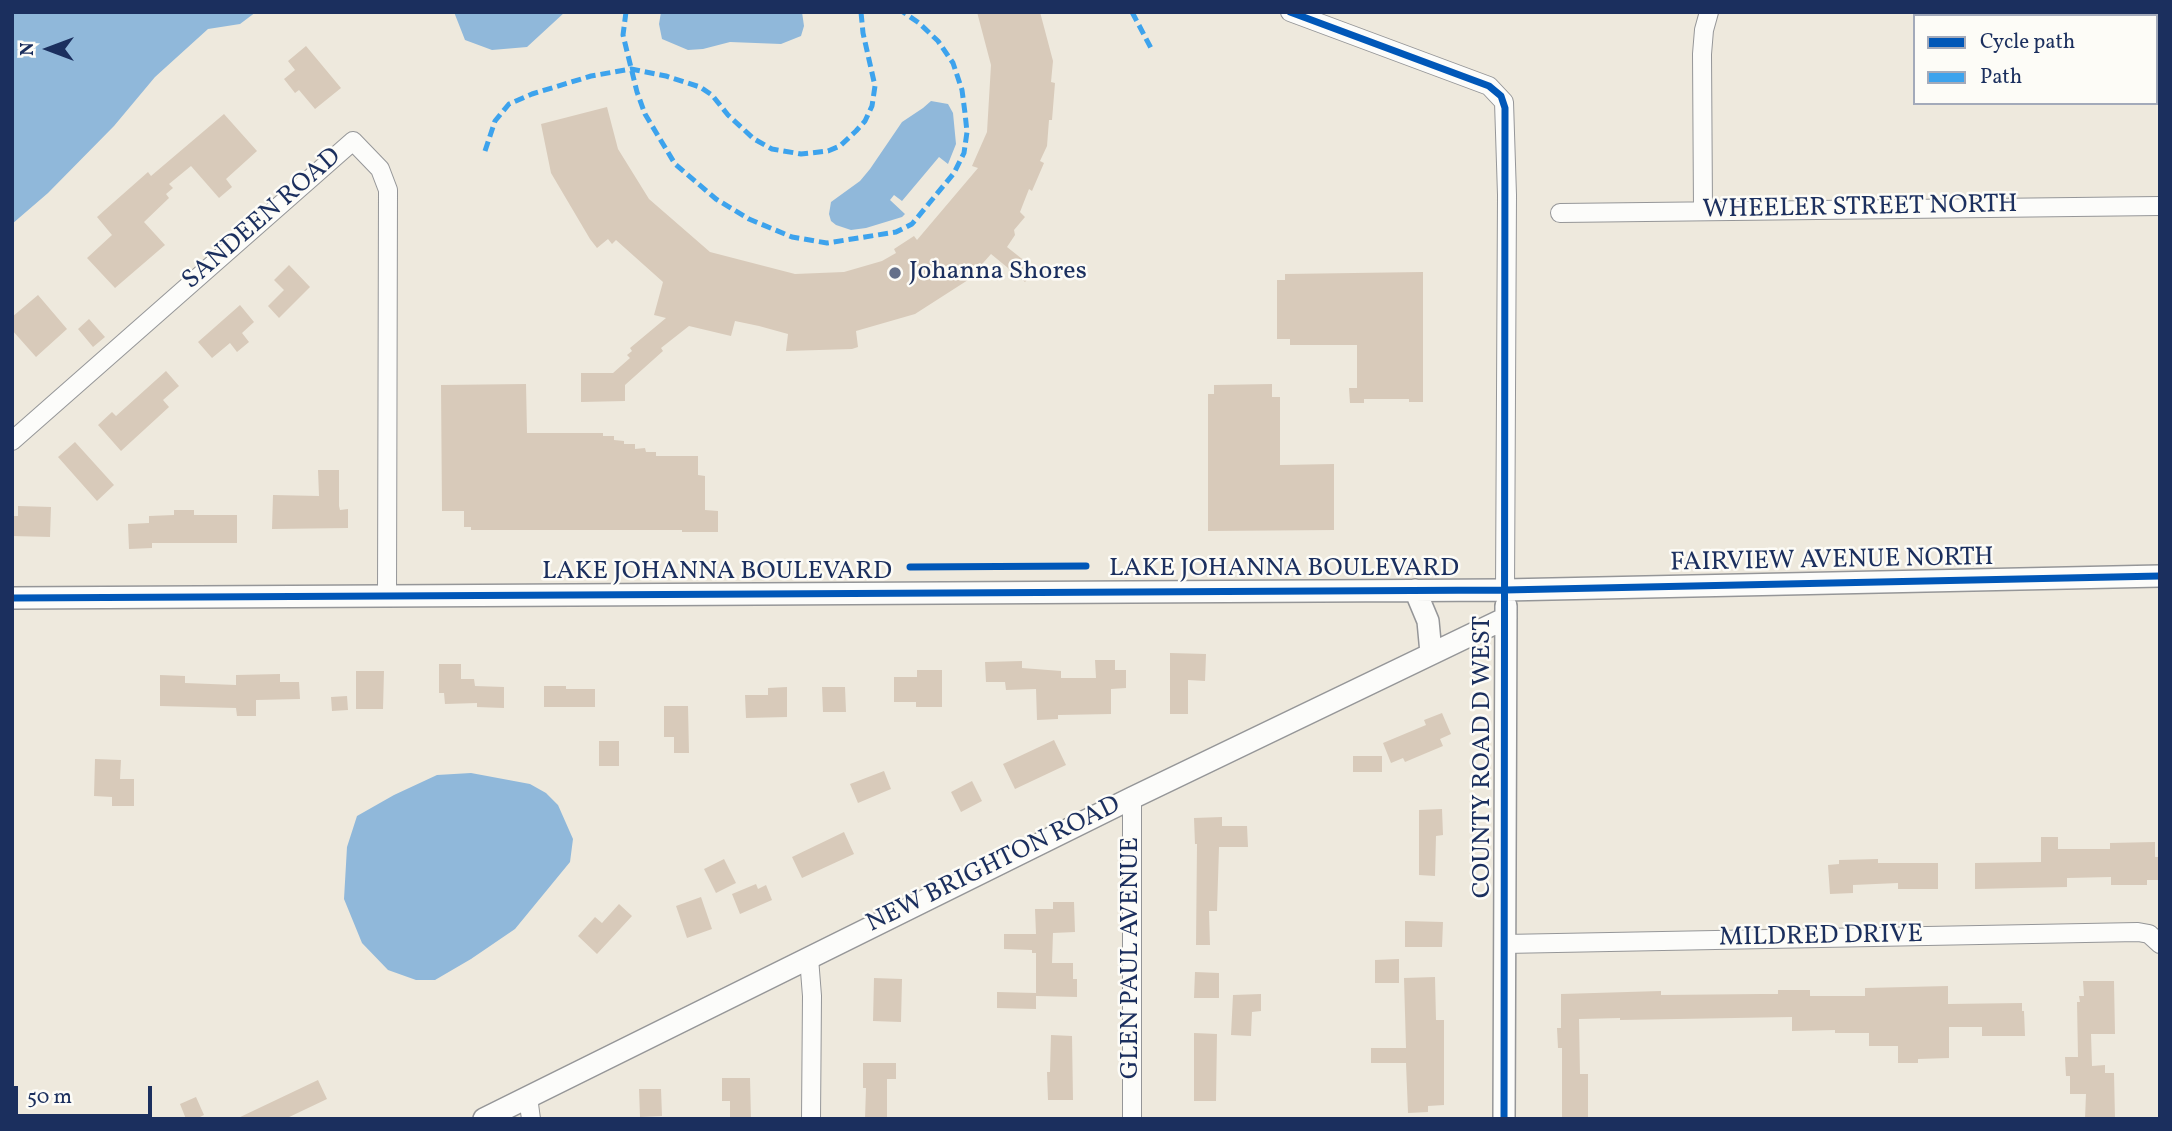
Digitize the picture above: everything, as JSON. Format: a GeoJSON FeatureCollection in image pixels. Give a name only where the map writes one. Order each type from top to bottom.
{"type":"FeatureCollection","features":[{"type":"Feature","properties":{"kind":"street","name":"COUNTY ROAD D WEST"},"geometry":{"type":"LineString","coordinates":[[1290,12],[1489,86],[1504,102],[1507,181],[1504,1119]]}},
{"type":"Feature","properties":{"kind":"street"},"geometry":{"type":"LineString","coordinates":[[1703,210],[1702,54],[1709,12]]}},
{"type":"Feature","properties":{"kind":"street","name":"SANDEEN ROAD"},"geometry":{"type":"LineString","coordinates":[[12,441],[353,141],[380,169],[388,190],[387,595]]}},
{"type":"Feature","properties":{"kind":"street","name":"WHEELER STREET NORTH"},"geometry":{"type":"LineString","coordinates":[[1560,213],[2160,206]]}},
{"type":"Feature","properties":{"kind":"street","name":"FAIRVIEW AVENUE NORTH"},"geometry":{"type":"LineString","coordinates":[[1505,590],[2160,576]]}},
{"type":"Feature","properties":{"kind":"street"},"geometry":{"type":"LineString","coordinates":[[1415,590],[1428,621],[1431,653]]}},
{"type":"Feature","properties":{"kind":"street","name":"LAKE JOHANNA BOULEVARD"},"geometry":{"type":"LineString","coordinates":[[12,598],[1505,590]]}},
{"type":"Feature","properties":{"kind":"street","name":"NEW BRIGHTON ROAD"},"geometry":{"type":"LineString","coordinates":[[484,1119],[1132,798],[1506,618]]}},
{"type":"Feature","properties":{"kind":"street","name":"GLEN PAUL AVENUE"},"geometry":{"type":"LineString","coordinates":[[1132,798],[1132,1119]]}},
{"type":"Feature","properties":{"kind":"street","name":"MILDRED DRIVE"},"geometry":{"type":"LineString","coordinates":[[1504,944],[2138,932],[2149,934],[2160,944]]}},
{"type":"Feature","properties":{"kind":"street"},"geometry":{"type":"LineString","coordinates":[[809,958],[812,996],[811,1119]]}},
{"type":"Feature","properties":{"kind":"street"},"geometry":{"type":"LineString","coordinates":[[528,1097],[531,1119]]}},
{"type":"Feature","properties":{"kind":"water"},"geometry":{"type":"Polygon","coordinates":[[[12,12],[256,12],[240,24],[208,29],[155,77],[114,126],[48,193],[12,224],[12,12]]]}},
{"type":"Feature","properties":{"kind":"water"},"geometry":{"type":"Polygon","coordinates":[[[454,12],[565,12],[527,47],[492,50],[465,40],[454,12]]]}},
{"type":"Feature","properties":{"kind":"water"},"geometry":{"type":"Polygon","coordinates":[[[661,12],[802,12],[804,26],[801,36],[781,44],[730,42],[688,50],[662,39],[659,24],[661,12]]]}},
{"type":"Feature","properties":{"kind":"water"},"geometry":{"type":"Polygon","coordinates":[[[931,101],[948,104],[953,113],[956,144],[948,164],[939,157],[902,201],[894,195],[890,200],[905,214],[902,217],[851,230],[836,225],[829,214],[831,202],[860,181],[902,122],[931,101]]]}},
{"type":"Feature","properties":{"kind":"water"},"geometry":{"type":"Polygon","coordinates":[[[471,773],[530,784],[546,793],[558,805],[573,839],[570,862],[515,929],[435,980],[416,980],[388,970],[362,943],[344,899],[347,847],[357,816],[437,775],[471,773]]]}},
{"type":"Feature","properties":{"kind":"building","name":"Johanna Shores"},"geometry":{"type":"Polygon","coordinates":[[[977,12],[1040,12],[1053,61],[1051,82],[1055,83],[1052,120],[1049,120],[1047,146],[1040,161],[1044,163],[1020,212],[1025,217],[1014,230],[1015,235],[1007,247],[1036,270],[1025,282],[991,254],[968,280],[915,314],[856,331],[858,347],[852,349],[786,351],[788,334],[735,321],[731,336],[689,326],[661,348],[663,351],[625,385],[625,401],[581,402],[581,373],[613,373],[630,358],[627,355],[632,351],[630,348],[666,318],[654,315],[663,282],[616,240],[612,244],[608,239],[597,248],[590,239],[551,173],[541,124],[607,107],[618,149],[649,199],[710,252],[795,274],[844,272],[882,261],[896,253],[894,249],[914,236],[917,240],[978,168],[972,166],[987,132],[991,65],[977,12]]]}},
{"type":"Feature","properties":{"kind":"building"},"geometry":{"type":"Polygon","coordinates":[[[306,46],[341,88],[315,109],[299,90],[295,93],[284,79],[295,70],[288,61],[306,46]]]}},
{"type":"Feature","properties":{"kind":"building"},"geometry":{"type":"Polygon","coordinates":[[[224,114],[257,151],[226,179],[232,187],[219,198],[191,166],[169,184],[173,188],[166,194],[169,198],[144,222],[165,245],[115,288],[87,258],[112,235],[97,217],[148,172],[151,176],[224,114]]]}},
{"type":"Feature","properties":{"kind":"building"},"geometry":{"type":"Polygon","coordinates":[[[289,265],[310,287],[279,318],[268,306],[284,290],[274,280],[289,265]]]}},
{"type":"Feature","properties":{"kind":"building"},"geometry":{"type":"Polygon","coordinates":[[[1423,272],[1423,402],[1409,402],[1409,399],[1364,399],[1364,403],[1350,403],[1349,388],[1357,388],[1357,345],[1290,345],[1290,339],[1277,339],[1277,280],[1285,280],[1285,274],[1423,272]]]}},
{"type":"Feature","properties":{"kind":"building"},"geometry":{"type":"Polygon","coordinates":[[[38,295],[67,329],[36,357],[12,330],[12,317],[38,295]]]}},
{"type":"Feature","properties":{"kind":"building"},"geometry":{"type":"Polygon","coordinates":[[[240,305],[254,322],[242,333],[249,342],[237,352],[230,343],[212,358],[198,342],[240,305]]]}},
{"type":"Feature","properties":{"kind":"building"},"geometry":{"type":"Polygon","coordinates":[[[89,319],[105,337],[93,347],[78,329],[89,319]]]}},
{"type":"Feature","properties":{"kind":"building"},"geometry":{"type":"Polygon","coordinates":[[[166,371],[179,386],[163,400],[169,407],[121,451],[98,425],[112,412],[116,416],[166,371]]]}},
{"type":"Feature","properties":{"kind":"building"},"geometry":{"type":"Polygon","coordinates":[[[526,384],[527,433],[603,433],[603,436],[614,436],[614,440],[624,441],[624,444],[635,444],[635,449],[645,448],[646,452],[656,452],[656,456],[698,456],[698,475],[705,476],[705,510],[718,511],[718,532],[471,530],[471,527],[464,527],[464,511],[442,511],[441,385],[526,384]]]}},
{"type":"Feature","properties":{"kind":"building"},"geometry":{"type":"Polygon","coordinates":[[[1272,384],[1272,397],[1280,397],[1280,465],[1334,464],[1334,530],[1208,531],[1208,394],[1214,394],[1214,385],[1272,384]]]}},
{"type":"Feature","properties":{"kind":"building"},"geometry":{"type":"Polygon","coordinates":[[[75,442],[114,485],[97,501],[58,457],[75,442]]]}},
{"type":"Feature","properties":{"kind":"building"},"geometry":{"type":"Polygon","coordinates":[[[318,470],[339,470],[339,506],[340,510],[348,509],[348,528],[272,529],[273,495],[319,496],[318,470]]]}},
{"type":"Feature","properties":{"kind":"building"},"geometry":{"type":"Polygon","coordinates":[[[18,506],[51,507],[50,537],[12,536],[12,516],[18,516],[18,506]]]}},
{"type":"Feature","properties":{"kind":"building"},"geometry":{"type":"Polygon","coordinates":[[[174,510],[194,510],[194,515],[237,515],[237,543],[152,543],[152,548],[129,549],[128,524],[149,523],[149,516],[174,515],[174,510]]]}},
{"type":"Feature","properties":{"kind":"building"},"geometry":{"type":"Polygon","coordinates":[[[1170,653],[1206,654],[1205,681],[1188,680],[1188,714],[1170,714],[1170,653]]]}},
{"type":"Feature","properties":{"kind":"building"},"geometry":{"type":"Polygon","coordinates":[[[1095,660],[1115,660],[1115,670],[1126,670],[1126,688],[1111,689],[1111,714],[1058,715],[1058,719],[1037,720],[1036,689],[1006,690],[1005,682],[986,682],[985,662],[1022,661],[1022,668],[1061,671],[1061,678],[1096,678],[1095,660]]]}},
{"type":"Feature","properties":{"kind":"building"},"geometry":{"type":"Polygon","coordinates":[[[439,664],[461,664],[461,679],[474,679],[475,686],[504,687],[504,708],[477,707],[477,703],[445,704],[444,693],[439,693],[439,664]]]}},
{"type":"Feature","properties":{"kind":"building"},"geometry":{"type":"Polygon","coordinates":[[[917,670],[942,670],[942,707],[916,707],[916,702],[894,702],[894,677],[917,677],[917,670]]]}},
{"type":"Feature","properties":{"kind":"building"},"geometry":{"type":"Polygon","coordinates":[[[356,671],[384,671],[383,709],[356,709],[356,671]]]}},
{"type":"Feature","properties":{"kind":"building"},"geometry":{"type":"Polygon","coordinates":[[[280,674],[280,682],[299,682],[300,699],[256,700],[256,716],[237,716],[236,708],[160,706],[160,675],[185,676],[185,683],[236,685],[236,675],[280,674]]]}},
{"type":"Feature","properties":{"kind":"building"},"geometry":{"type":"Polygon","coordinates":[[[544,686],[595,689],[595,707],[544,707],[544,686]]]}},
{"type":"Feature","properties":{"kind":"building"},"geometry":{"type":"Polygon","coordinates":[[[787,687],[787,717],[746,718],[745,695],[768,695],[768,688],[787,687]]]}},
{"type":"Feature","properties":{"kind":"building"},"geometry":{"type":"Polygon","coordinates":[[[822,687],[845,687],[846,712],[823,712],[822,687]]]}},
{"type":"Feature","properties":{"kind":"building"},"geometry":{"type":"Polygon","coordinates":[[[347,696],[348,710],[332,711],[331,697],[347,696]]]}},
{"type":"Feature","properties":{"kind":"building"},"geometry":{"type":"Polygon","coordinates":[[[664,706],[688,706],[689,753],[674,753],[674,737],[664,737],[664,706]]]}},
{"type":"Feature","properties":{"kind":"building"},"geometry":{"type":"Polygon","coordinates":[[[1442,713],[1451,734],[1440,739],[1443,746],[1405,762],[1403,758],[1391,763],[1383,743],[1426,725],[1424,720],[1442,713]]]}},
{"type":"Feature","properties":{"kind":"building"},"geometry":{"type":"Polygon","coordinates":[[[1054,740],[1066,765],[1015,789],[1003,764],[1054,740]]]}},
{"type":"Feature","properties":{"kind":"building"},"geometry":{"type":"Polygon","coordinates":[[[599,741],[619,741],[619,766],[599,766],[599,741]]]}},
{"type":"Feature","properties":{"kind":"building"},"geometry":{"type":"Polygon","coordinates":[[[1353,756],[1382,756],[1382,772],[1353,772],[1353,756]]]}},
{"type":"Feature","properties":{"kind":"building"},"geometry":{"type":"Polygon","coordinates":[[[95,759],[121,760],[120,779],[134,779],[134,806],[112,806],[112,797],[94,796],[95,759]]]}},
{"type":"Feature","properties":{"kind":"building"},"geometry":{"type":"Polygon","coordinates":[[[884,771],[891,789],[858,803],[850,784],[884,771]]]}},
{"type":"Feature","properties":{"kind":"building"},"geometry":{"type":"Polygon","coordinates":[[[972,781],[982,801],[961,812],[951,792],[972,781]]]}},
{"type":"Feature","properties":{"kind":"building"},"geometry":{"type":"Polygon","coordinates":[[[1442,809],[1443,835],[1436,836],[1435,876],[1419,875],[1419,810],[1442,809]]]}},
{"type":"Feature","properties":{"kind":"building"},"geometry":{"type":"Polygon","coordinates":[[[1222,817],[1222,826],[1247,826],[1248,847],[1219,847],[1217,911],[1209,911],[1210,945],[1196,945],[1197,844],[1194,818],[1222,817]]]}},
{"type":"Feature","properties":{"kind":"building"},"geometry":{"type":"Polygon","coordinates":[[[844,832],[854,854],[802,878],[792,857],[844,832]]]}},
{"type":"Feature","properties":{"kind":"building"},"geometry":{"type":"Polygon","coordinates":[[[2041,837],[2058,837],[2058,849],[2110,849],[2110,843],[2155,842],[2155,857],[2160,857],[2160,880],[2147,880],[2147,885],[2111,885],[2111,877],[2067,878],[2067,887],[1975,889],[1975,863],[2041,862],[2041,837]]]}},
{"type":"Feature","properties":{"kind":"building"},"geometry":{"type":"Polygon","coordinates":[[[724,859],[736,883],[716,893],[704,869],[724,859]]]}},
{"type":"Feature","properties":{"kind":"building"},"geometry":{"type":"Polygon","coordinates":[[[1878,859],[1878,863],[1938,863],[1938,889],[1898,889],[1898,883],[1853,885],[1853,893],[1830,894],[1828,865],[1839,864],[1839,860],[1878,859]]]}},
{"type":"Feature","properties":{"kind":"building"},"geometry":{"type":"Polygon","coordinates":[[[756,884],[758,889],[766,885],[772,900],[740,914],[732,894],[756,884]]]}},
{"type":"Feature","properties":{"kind":"building"},"geometry":{"type":"Polygon","coordinates":[[[701,897],[712,929],[687,938],[676,906],[701,897]]]}},
{"type":"Feature","properties":{"kind":"building"},"geometry":{"type":"Polygon","coordinates":[[[1053,902],[1074,902],[1075,932],[1053,933],[1052,963],[1073,963],[1073,979],[1077,979],[1077,997],[1036,996],[1036,1009],[997,1008],[997,992],[1036,993],[1036,953],[1032,953],[1032,950],[1004,949],[1004,934],[1036,934],[1035,909],[1053,909],[1053,902]]]}},
{"type":"Feature","properties":{"kind":"building"},"geometry":{"type":"Polygon","coordinates":[[[619,904],[632,916],[597,954],[578,936],[595,917],[602,923],[619,904]]]}},
{"type":"Feature","properties":{"kind":"building"},"geometry":{"type":"Polygon","coordinates":[[[1405,921],[1443,922],[1442,947],[1405,947],[1405,921]]]}},
{"type":"Feature","properties":{"kind":"building"},"geometry":{"type":"Polygon","coordinates":[[[1399,959],[1399,983],[1375,983],[1375,960],[1399,959]]]}},
{"type":"Feature","properties":{"kind":"building"},"geometry":{"type":"Polygon","coordinates":[[[1195,972],[1219,973],[1219,998],[1194,998],[1195,972]]]}},
{"type":"Feature","properties":{"kind":"building"},"geometry":{"type":"Polygon","coordinates":[[[1435,977],[1436,1020],[1444,1020],[1444,1105],[1428,1106],[1428,1112],[1408,1113],[1406,1063],[1371,1063],[1371,1048],[1406,1048],[1404,978],[1435,977]]]}},
{"type":"Feature","properties":{"kind":"building"},"geometry":{"type":"Polygon","coordinates":[[[874,978],[902,979],[901,1022],[873,1021],[874,978]]]}},
{"type":"Feature","properties":{"kind":"building"},"geometry":{"type":"Polygon","coordinates":[[[2083,981],[2114,981],[2115,1034],[2091,1034],[2092,1066],[2105,1065],[2105,1073],[2114,1073],[2115,1119],[2085,1119],[2086,1094],[2070,1094],[2070,1076],[2066,1076],[2065,1057],[2078,1057],[2077,1002],[2080,1002],[2079,996],[2084,996],[2083,981]]]}},
{"type":"Feature","properties":{"kind":"building"},"geometry":{"type":"Polygon","coordinates":[[[1948,986],[1948,1004],[2022,1003],[2025,1036],[1982,1036],[1982,1027],[1949,1027],[1949,1058],[1898,1063],[1898,1046],[1869,1046],[1869,1033],[1835,1033],[1835,1030],[1792,1031],[1792,1017],[1579,1019],[1580,1074],[1588,1074],[1588,1119],[1562,1119],[1562,1048],[1558,1048],[1557,1028],[1561,1028],[1561,994],[1661,991],[1661,995],[1778,994],[1778,990],[1810,990],[1810,996],[1865,996],[1865,988],[1948,986]]]}},
{"type":"Feature","properties":{"kind":"building"},"geometry":{"type":"Polygon","coordinates":[[[1261,994],[1261,1011],[1252,1012],[1251,1036],[1231,1035],[1233,995],[1261,994]]]}},
{"type":"Feature","properties":{"kind":"building"},"geometry":{"type":"Polygon","coordinates":[[[1194,1033],[1217,1034],[1216,1101],[1194,1101],[1194,1033]]]}},
{"type":"Feature","properties":{"kind":"building"},"geometry":{"type":"Polygon","coordinates":[[[1051,1035],[1072,1036],[1073,1100],[1048,1100],[1047,1072],[1050,1072],[1051,1035]]]}},
{"type":"Feature","properties":{"kind":"building"},"geometry":{"type":"Polygon","coordinates":[[[863,1063],[896,1063],[896,1079],[887,1079],[887,1119],[865,1119],[866,1088],[863,1088],[863,1063]]]}},
{"type":"Feature","properties":{"kind":"building"},"geometry":{"type":"Polygon","coordinates":[[[722,1078],[750,1078],[751,1119],[730,1119],[730,1101],[722,1101],[722,1078]]]}},
{"type":"Feature","properties":{"kind":"building"},"geometry":{"type":"Polygon","coordinates":[[[318,1080],[327,1099],[285,1119],[236,1119],[318,1080]]]}},
{"type":"Feature","properties":{"kind":"building"},"geometry":{"type":"Polygon","coordinates":[[[639,1089],[661,1089],[662,1116],[640,1117],[639,1089]]]}},
{"type":"Feature","properties":{"kind":"building"},"geometry":{"type":"Polygon","coordinates":[[[196,1097],[204,1115],[196,1119],[186,1119],[180,1104],[196,1097]]]}},
{"type":"Feature","properties":{"kind":"marked path"},"geometry":{"type":"LineString","coordinates":[[626,12],[623,35],[637,92],[645,114],[675,164],[716,199],[749,219],[792,237],[827,243],[896,232],[912,224],[954,173],[964,153],[967,132],[965,113],[962,90],[953,63],[938,41],[903,12]]}},
{"type":"Feature","properties":{"kind":"marked path"},"geometry":{"type":"LineString","coordinates":[[485,151],[495,121],[509,104],[591,76],[631,69],[700,87],[712,95],[728,115],[754,139],[772,149],[801,154],[828,151],[840,146],[856,131],[865,121],[872,106],[875,86],[861,12]]}},
{"type":"Feature","properties":{"kind":"marked path"},"geometry":{"type":"LineString","coordinates":[[1132,12],[1152,50]]}},
{"type":"Feature","properties":{"kind":"cycle path"},"geometry":{"type":"LineString","coordinates":[[1290,12],[1489,86],[1501,96],[1505,108],[1504,1119]]}},
{"type":"Feature","properties":{"kind":"cycle path"},"geometry":{"type":"LineString","coordinates":[[910,567],[1086,566]]}},
{"type":"Feature","properties":{"kind":"cycle path"},"geometry":{"type":"LineString","coordinates":[[12,598],[1505,590],[2160,576]]}},
{"type":"Feature","properties":{"kind":"place","name":"Johanna Shores"},"geometry":{"type":"Point","coordinates":[895,273]}}]}
